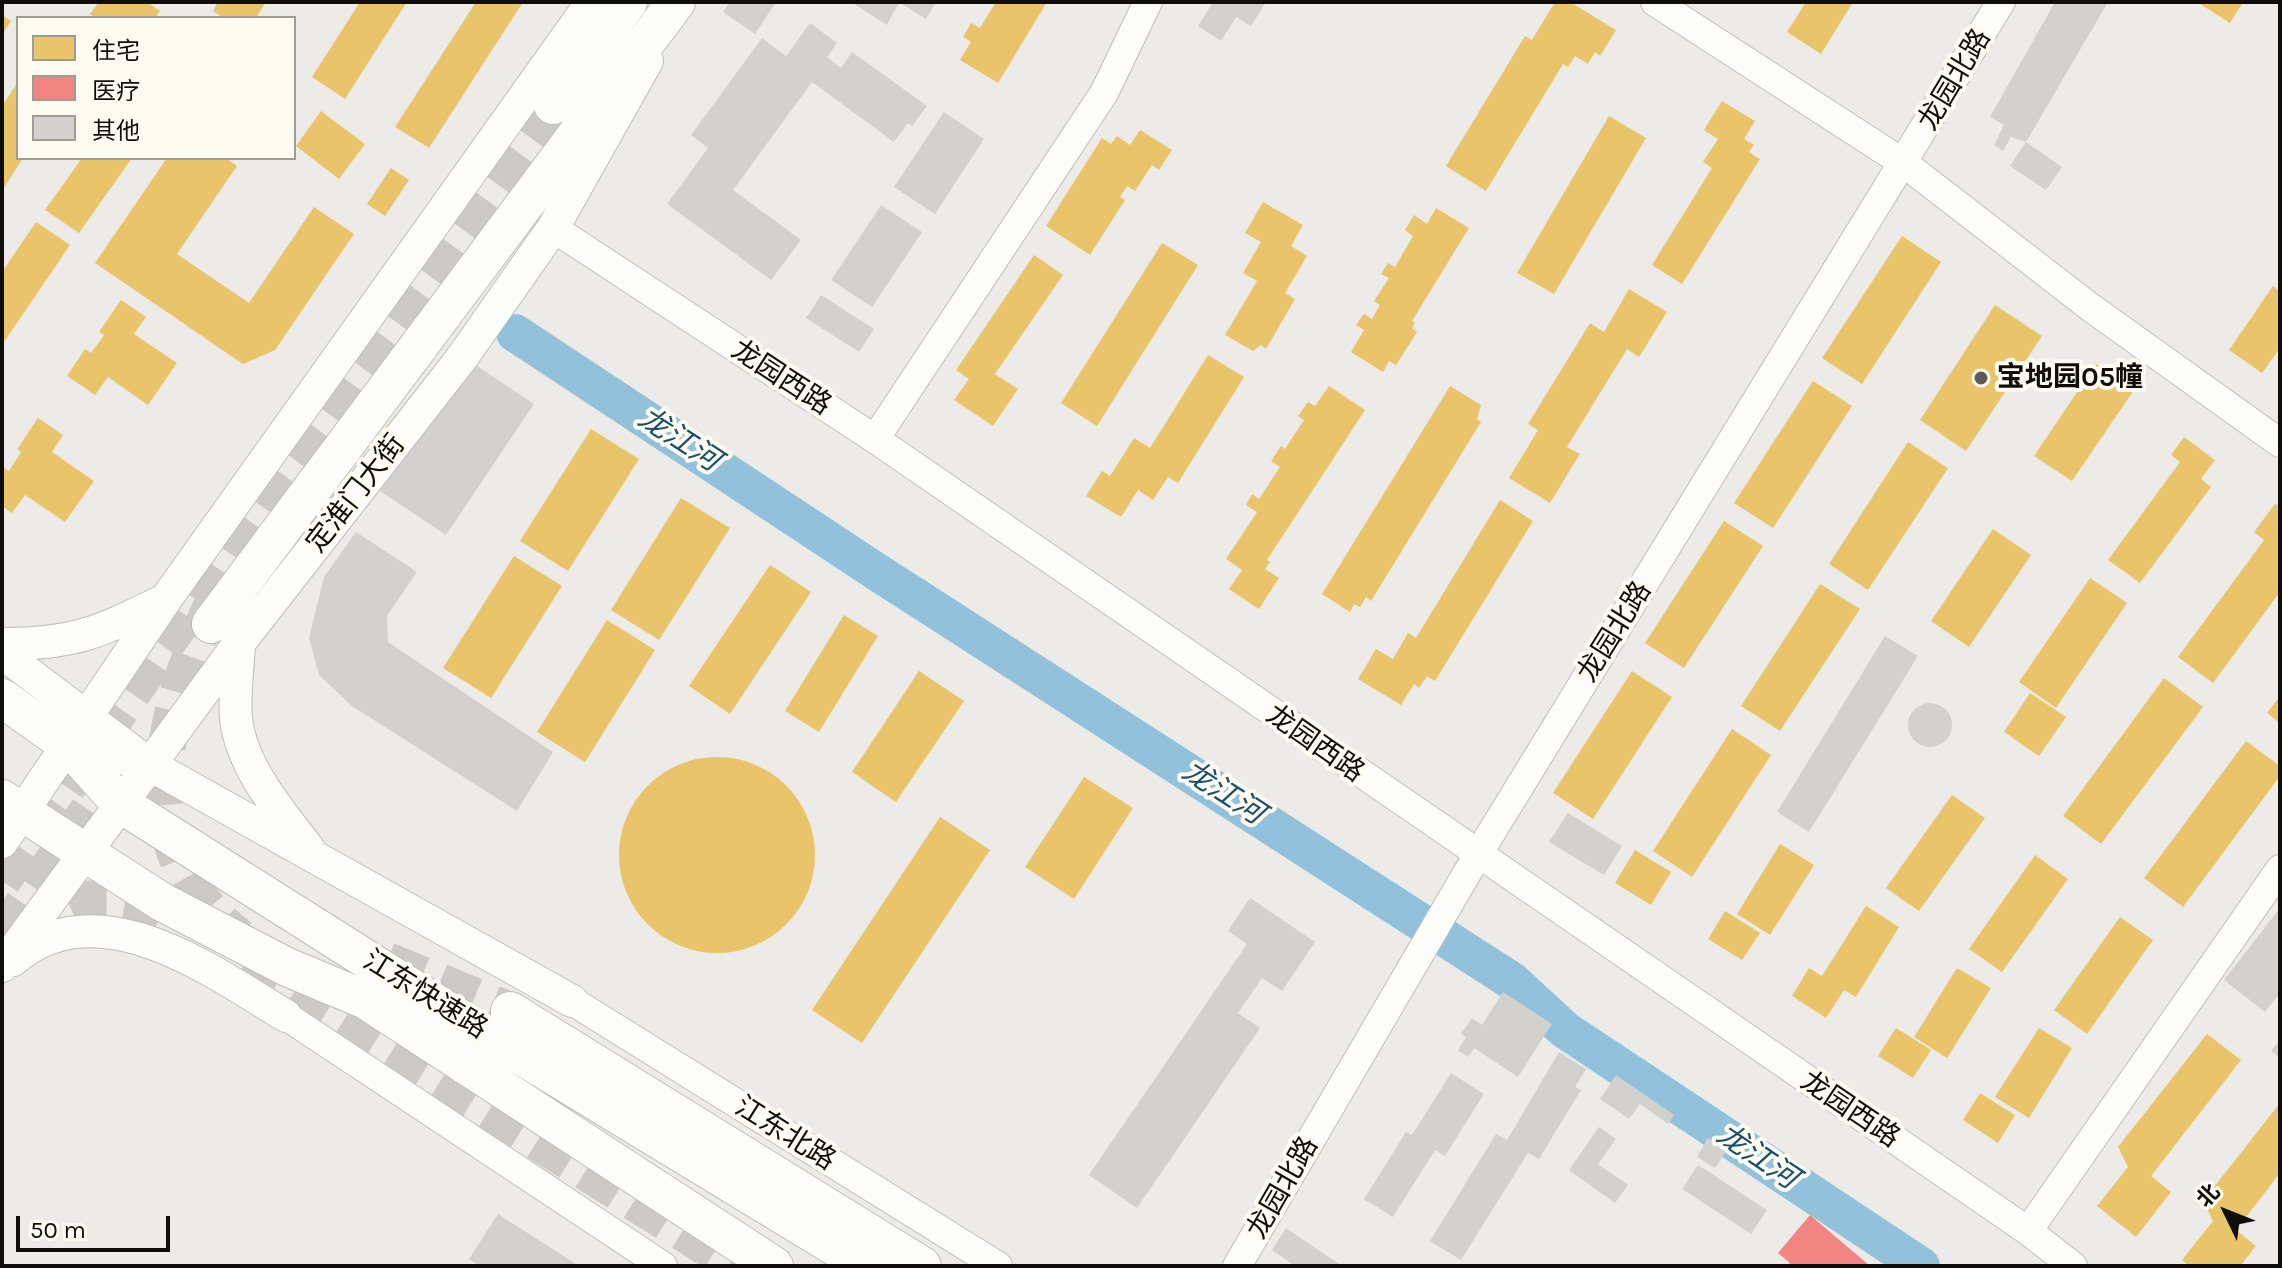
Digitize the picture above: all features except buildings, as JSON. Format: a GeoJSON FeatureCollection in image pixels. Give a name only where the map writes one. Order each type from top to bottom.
{"type":"FeatureCollection","features":[{"type":"Feature","properties":{"kind":"highway"},"geometry":{"type":"LineString","coordinates":[[553,105],[628,2]]}},
{"type":"Feature","properties":{"kind":"highway"},"geometry":{"type":"LineString","coordinates":[[225,633],[677,2]]}},
{"type":"Feature","properties":{"kind":"highway","name":"江东快速路"},"geometry":{"type":"LineString","coordinates":[[2,698],[77,731],[121,804],[456,1016],[867,1266]]}},
{"type":"Feature","properties":{"kind":"highway","name":"江东快速路"},"geometry":{"type":"LineString","coordinates":[[13,805],[162,902],[287,967],[366,1000],[774,1266]]}},
{"type":"Feature","properties":{"kind":"highway"},"geometry":{"type":"LineString","coordinates":[[287,967],[281,945],[292,928],[313,924]]}},
{"type":"Feature","properties":{"kind":"highway"},"geometry":{"type":"LineString","coordinates":[[510,1011],[922,1266]]}},
{"type":"Feature","properties":{"kind":"main road"},"geometry":{"type":"LineString","coordinates":[[2,842],[13,805],[77,731],[166,599],[592,2]]}},
{"type":"Feature","properties":{"kind":"main road","name":"定淮门大街"},"geometry":{"type":"LineString","coordinates":[[2,968],[150,765],[225,633],[461,359],[553,228],[627,99],[677,2]]}},
{"type":"Feature","properties":{"kind":"main road"},"geometry":{"type":"LineString","coordinates":[[875,439],[1104,93],[1148,2]]}},
{"type":"Feature","properties":{"kind":"main road"},"geometry":{"type":"LineString","coordinates":[[1655,2],[1905,164],[2090,307],[2280,443]]}},
{"type":"Feature","properties":{"kind":"main road","name":"龙园北路"},"geometry":{"type":"LineString","coordinates":[[1237,1266],[1477,856],[1905,164],[2001,2]]}},
{"type":"Feature","properties":{"kind":"main road","name":"龙园西路"},"geometry":{"type":"LineString","coordinates":[[553,228],[875,439],[1477,856],[2028,1231],[2073,1266]]}},
{"type":"Feature","properties":{"kind":"main road"},"geometry":{"type":"LineString","coordinates":[[2,644],[49,644],[96,634],[166,599]]}},
{"type":"Feature","properties":{"kind":"main road"},"geometry":{"type":"LineString","coordinates":[[225,633],[236,720],[251,763],[269,797],[315,857]]}},
{"type":"Feature","properties":{"kind":"main road"},"geometry":{"type":"LineString","coordinates":[[2,653],[77,731],[150,765],[572,1001]]}},
{"type":"Feature","properties":{"kind":"main road"},"geometry":{"type":"LineString","coordinates":[[2028,1231],[2280,869]]}},
{"type":"Feature","properties":{"kind":"main road"},"geometry":{"type":"LineString","coordinates":[[162,902],[286,1016]]}},
{"type":"Feature","properties":{"kind":"main road"},"geometry":{"type":"LineString","coordinates":[[2,968],[45,940],[74,932],[118,932],[153,942],[208,968],[286,1016],[651,1263]]}},
{"type":"Feature","properties":{"kind":"main road","name":"江东北路"},"geometry":{"type":"LineString","coordinates":[[572,1001],[998,1266]]}},
{"type":"Feature","properties":{"kind":"waterway","name":"龙江河"},"geometry":{"type":"LineString","coordinates":[[515,333],[877,572],[1512,981],[1565,1030],[1921,1266]]}},
{"type":"Feature","properties":{"kind":"tunnel"},"geometry":{"type":"LineString","coordinates":[[2,881],[269,495],[553,105]]}},
{"type":"Feature","properties":{"kind":"tunnel"},"geometry":{"type":"LineString","coordinates":[[213,604],[179,691],[164,780],[168,823],[180,864],[204,903],[240,938]]}},
{"type":"Feature","properties":{"kind":"tunnel"},"geometry":{"type":"LineString","coordinates":[[2,935],[123,761]]}},
{"type":"Feature","properties":{"kind":"tunnel"},"geometry":{"type":"LineString","coordinates":[[22,937],[59,911],[92,899],[127,900],[171,914]]}},
{"type":"Feature","properties":{"kind":"tunnel"},"geometry":{"type":"LineString","coordinates":[[247,960],[737,1266]]}},
{"type":"Feature","properties":{"kind":"tunnel"},"geometry":{"type":"LineString","coordinates":[[387,961],[510,1011]]}},
{"type":"Feature","properties":{"kind":"place","name":"宝地园05幢"},"geometry":{"type":"Point","coordinates":[1981,378]}}]}
